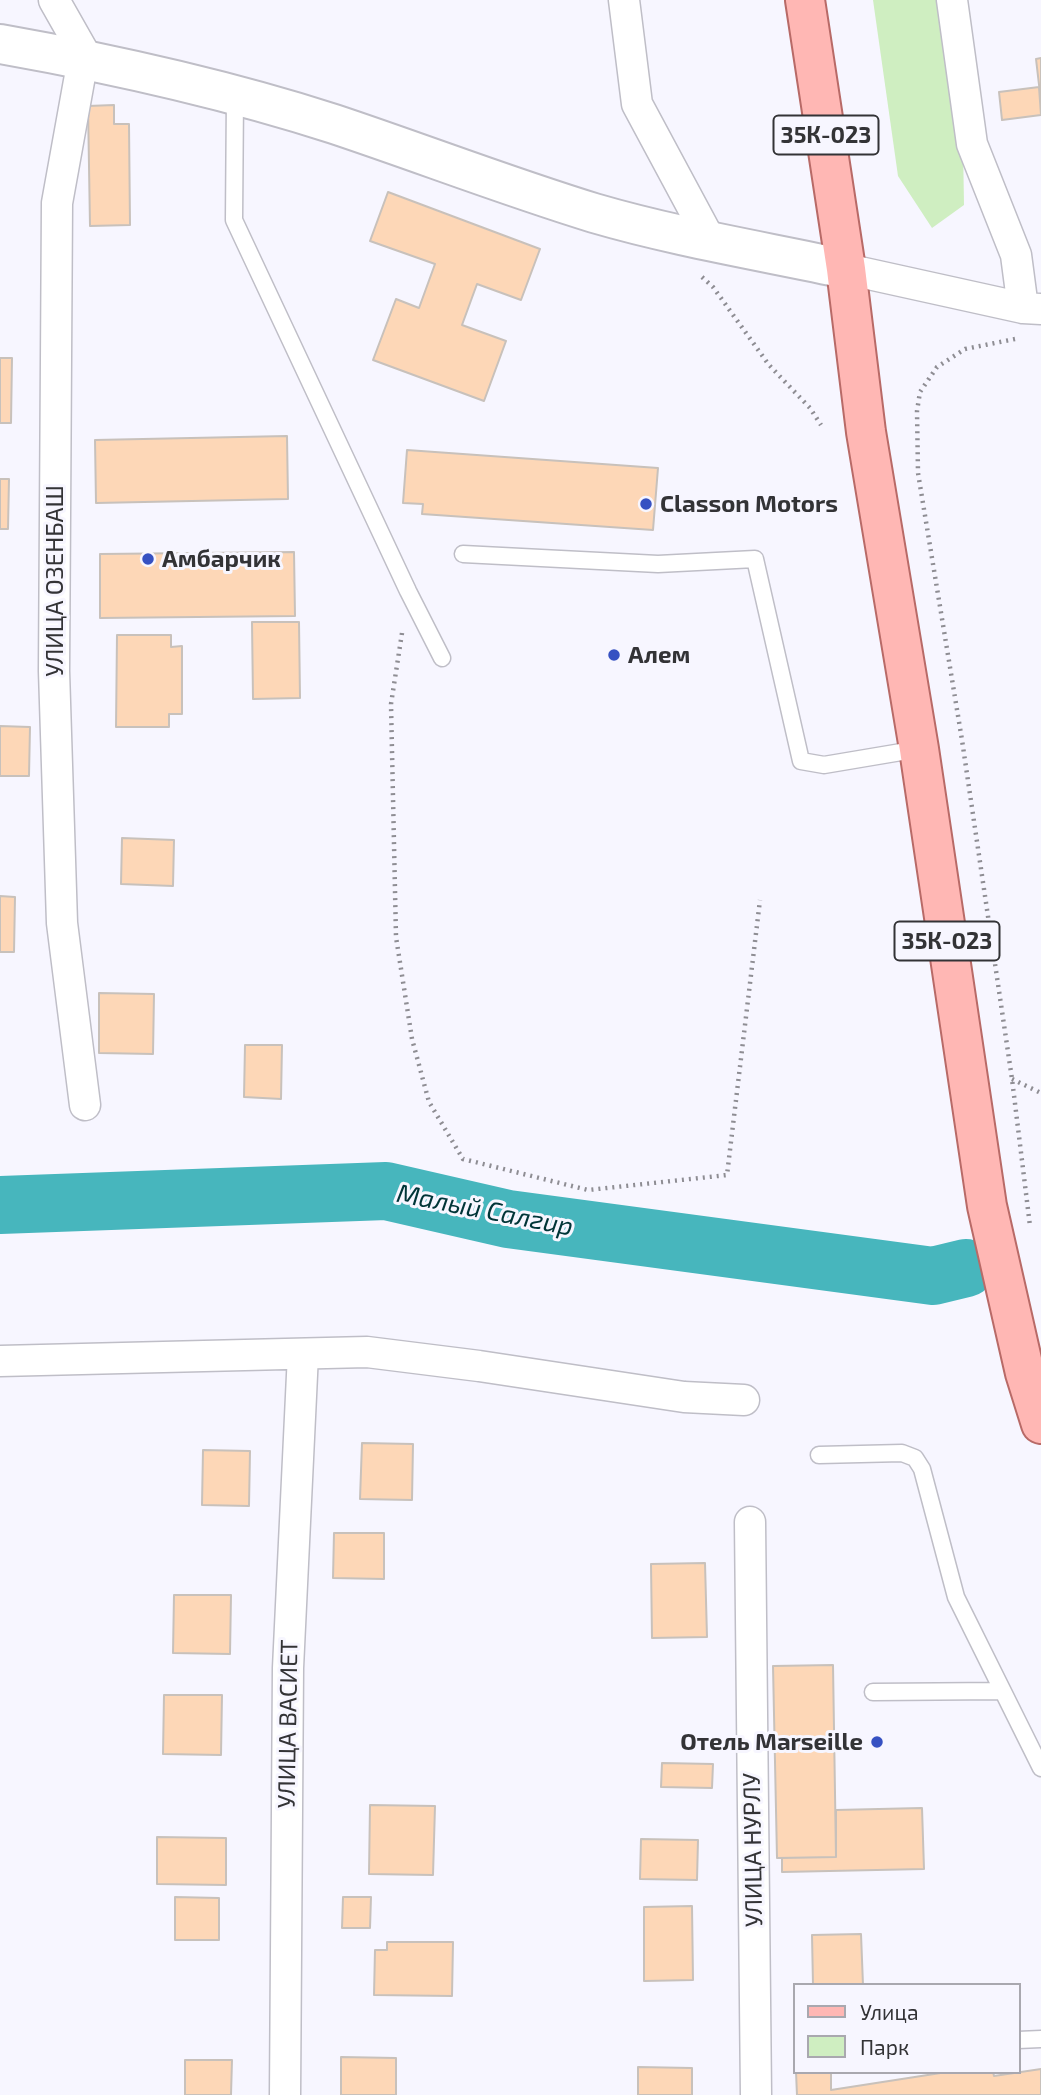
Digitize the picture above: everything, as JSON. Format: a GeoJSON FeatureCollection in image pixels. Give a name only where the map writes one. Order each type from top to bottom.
{"type":"FeatureCollection","features":[{"type":"Feature","properties":{"kind":"main road","name":"35К-023"},"geometry":{"type":"LineString","coordinates":[[805,0],[846,269],[866,432],[919,749],[987,1206],[1025,1373],[1041,1424]]}},
{"type":"Feature","properties":{"kind":"main road"},"geometry":{"type":"LineString","coordinates":[[0,44],[86,59],[235,96],[332,124],[592,212],[639,225],[701,254],[846,269]]}},
{"type":"Feature","properties":{"kind":"street"},"geometry":{"type":"LineString","coordinates":[[54,0],[86,59]]}},
{"type":"Feature","properties":{"kind":"street"},"geometry":{"type":"LineString","coordinates":[[624,0],[637,104],[701,254]]}},
{"type":"Feature","properties":{"kind":"street"},"geometry":{"type":"LineString","coordinates":[[846,269],[1032,308],[1016,255],[972,144],[952,0]]}},
{"type":"Feature","properties":{"kind":"street","name":"УЛИЦА ОЗЕНБАШ"},"geometry":{"type":"LineString","coordinates":[[85,1105],[62,923],[54,671],[57,203],[86,59]]}},
{"type":"Feature","properties":{"kind":"street"},"geometry":{"type":"LineString","coordinates":[[0,1360],[366,1353],[479,1366],[684,1396],[744,1400]]}},
{"type":"Feature","properties":{"kind":"street","name":"УЛИЦА ВАСИЕТ"},"geometry":{"type":"LineString","coordinates":[[285,2095],[288,1668],[303,1354]]}},
{"type":"Feature","properties":{"kind":"street","name":"УЛИЦА НУРЛУ"},"geometry":{"type":"LineString","coordinates":[[750,1522],[755,2095]]}},
{"type":"Feature","properties":{"kind":"lane"},"geometry":{"type":"LineString","coordinates":[[235,96],[234,220],[442,658]]}},
{"type":"Feature","properties":{"kind":"lane"},"geometry":{"type":"LineString","coordinates":[[463,554],[658,564],[755,559],[801,761],[824,765],[919,749]]}},
{"type":"Feature","properties":{"kind":"lane"},"geometry":{"type":"LineString","coordinates":[[819,1455],[902,1453],[915,1458],[922,1469],[956,1597],[1041,1768]]}},
{"type":"Feature","properties":{"kind":"lane"},"geometry":{"type":"LineString","coordinates":[[873,1692],[1001,1691]]}},
{"type":"Feature","properties":{"kind":"lane"},"geometry":{"type":"LineString","coordinates":[[1020,2040],[1041,2039]]}},
{"type":"Feature","properties":{"kind":"path"},"geometry":{"type":"LineString","coordinates":[[701,254],[713,286],[769,365],[810,408],[821,425]]}},
{"type":"Feature","properties":{"kind":"path"},"geometry":{"type":"LineString","coordinates":[[1032,308],[1020,338],[965,348],[937,367],[919,392],[917,411],[918,473],[964,753],[1032,1236]]}},
{"type":"Feature","properties":{"kind":"path"},"geometry":{"type":"LineString","coordinates":[[408,591],[391,704],[396,937],[411,1039],[429,1102],[463,1159],[588,1190],[727,1175],[760,900]]}},
{"type":"Feature","properties":{"kind":"path"},"geometry":{"type":"LineString","coordinates":[[1012,1079],[1041,1093]]}},
{"type":"Feature","properties":{"kind":"green space"},"geometry":{"type":"Polygon","coordinates":[[[873,0],[942,0],[963,145],[964,205],[932,228],[898,176],[873,0]]]}},
{"type":"Feature","properties":{"kind":"building"},"geometry":{"type":"Polygon","coordinates":[[[1041,58],[1041,102],[1036,59],[1041,58]]]}},
{"type":"Feature","properties":{"kind":"building"},"geometry":{"type":"Polygon","coordinates":[[[1039,87],[1041,115],[1002,120],[999,92],[1039,87]]]}},
{"type":"Feature","properties":{"kind":"building"},"geometry":{"type":"Polygon","coordinates":[[[114,105],[114,124],[129,124],[130,225],[90,226],[88,106],[114,105]]]}},
{"type":"Feature","properties":{"kind":"building"},"geometry":{"type":"Polygon","coordinates":[[[388,192],[540,249],[521,300],[477,284],[462,325],[506,341],[484,401],[373,360],[396,299],[419,308],[435,264],[370,241],[388,192]]]}},
{"type":"Feature","properties":{"kind":"building"},"geometry":{"type":"Polygon","coordinates":[[[0,358],[12,358],[11,423],[0,423],[0,358]]]}},
{"type":"Feature","properties":{"kind":"building"},"geometry":{"type":"Polygon","coordinates":[[[287,436],[288,499],[96,503],[95,440],[287,436]]]}},
{"type":"Feature","properties":{"kind":"building"},"geometry":{"type":"Polygon","coordinates":[[[407,450],[658,468],[653,530],[422,514],[423,504],[403,503],[407,450]]]}},
{"type":"Feature","properties":{"kind":"building"},"geometry":{"type":"Polygon","coordinates":[[[0,479],[9,479],[8,529],[0,529],[0,479]]]}},
{"type":"Feature","properties":{"kind":"building"},"geometry":{"type":"Polygon","coordinates":[[[294,552],[295,616],[100,618],[100,554],[294,552]]]}},
{"type":"Feature","properties":{"kind":"building"},"geometry":{"type":"Polygon","coordinates":[[[252,622],[299,622],[300,698],[253,699],[252,622]]]}},
{"type":"Feature","properties":{"kind":"building"},"geometry":{"type":"Polygon","coordinates":[[[117,635],[171,635],[171,647],[182,646],[182,714],[169,714],[169,727],[116,727],[117,635]]]}},
{"type":"Feature","properties":{"kind":"building"},"geometry":{"type":"Polygon","coordinates":[[[0,726],[30,727],[29,776],[0,776],[0,726]]]}},
{"type":"Feature","properties":{"kind":"building"},"geometry":{"type":"Polygon","coordinates":[[[122,838],[174,840],[173,886],[121,884],[122,838]]]}},
{"type":"Feature","properties":{"kind":"building"},"geometry":{"type":"Polygon","coordinates":[[[0,896],[15,897],[14,952],[0,952],[0,896]]]}},
{"type":"Feature","properties":{"kind":"building"},"geometry":{"type":"Polygon","coordinates":[[[99,993],[154,994],[153,1054],[99,1053],[99,993]]]}},
{"type":"Feature","properties":{"kind":"building"},"geometry":{"type":"Polygon","coordinates":[[[245,1045],[282,1045],[281,1099],[244,1097],[245,1045]]]}},
{"type":"Feature","properties":{"kind":"building"},"geometry":{"type":"Polygon","coordinates":[[[362,1443],[413,1444],[412,1500],[360,1499],[362,1443]]]}},
{"type":"Feature","properties":{"kind":"building"},"geometry":{"type":"Polygon","coordinates":[[[203,1450],[250,1451],[249,1506],[202,1505],[203,1450]]]}},
{"type":"Feature","properties":{"kind":"building"},"geometry":{"type":"Polygon","coordinates":[[[334,1533],[384,1533],[384,1579],[333,1578],[334,1533]]]}},
{"type":"Feature","properties":{"kind":"building"},"geometry":{"type":"Polygon","coordinates":[[[705,1563],[707,1637],[652,1638],[651,1564],[705,1563]]]}},
{"type":"Feature","properties":{"kind":"building"},"geometry":{"type":"Polygon","coordinates":[[[174,1595],[231,1595],[230,1654],[173,1653],[174,1595]]]}},
{"type":"Feature","properties":{"kind":"building"},"geometry":{"type":"Polygon","coordinates":[[[833,1665],[836,1857],[777,1858],[773,1666],[833,1665]]]}},
{"type":"Feature","properties":{"kind":"building"},"geometry":{"type":"Polygon","coordinates":[[[164,1695],[222,1695],[221,1755],[163,1754],[164,1695]]]}},
{"type":"Feature","properties":{"kind":"building"},"geometry":{"type":"Polygon","coordinates":[[[662,1763],[713,1764],[712,1788],[661,1787],[662,1763]]]}},
{"type":"Feature","properties":{"kind":"building"},"geometry":{"type":"Polygon","coordinates":[[[370,1805],[435,1806],[433,1875],[369,1874],[370,1805]]]}},
{"type":"Feature","properties":{"kind":"building"},"geometry":{"type":"Polygon","coordinates":[[[922,1808],[924,1869],[782,1872],[782,1858],[836,1857],[836,1810],[922,1808]]]}},
{"type":"Feature","properties":{"kind":"building"},"geometry":{"type":"Polygon","coordinates":[[[157,1837],[226,1838],[226,1885],[157,1884],[157,1837]]]}},
{"type":"Feature","properties":{"kind":"building"},"geometry":{"type":"Polygon","coordinates":[[[641,1839],[698,1840],[697,1880],[640,1879],[641,1839]]]}},
{"type":"Feature","properties":{"kind":"building"},"geometry":{"type":"Polygon","coordinates":[[[175,1897],[219,1898],[219,1940],[175,1940],[175,1897]]]}},
{"type":"Feature","properties":{"kind":"building"},"geometry":{"type":"Polygon","coordinates":[[[343,1897],[371,1897],[370,1928],[342,1928],[343,1897]]]}},
{"type":"Feature","properties":{"kind":"building"},"geometry":{"type":"Polygon","coordinates":[[[692,1906],[693,1980],[644,1981],[644,1907],[692,1906]]]}},
{"type":"Feature","properties":{"kind":"building"},"geometry":{"type":"Polygon","coordinates":[[[861,1934],[863,1983],[813,1983],[812,1935],[861,1934]]]}},
{"type":"Feature","properties":{"kind":"building"},"geometry":{"type":"Polygon","coordinates":[[[387,1942],[453,1942],[452,1996],[374,1995],[375,1950],[387,1950],[387,1942]]]}},
{"type":"Feature","properties":{"kind":"building"},"geometry":{"type":"Polygon","coordinates":[[[341,2057],[396,2058],[396,2095],[341,2095],[341,2057]]]}},
{"type":"Feature","properties":{"kind":"building"},"geometry":{"type":"Polygon","coordinates":[[[185,2060],[232,2060],[231,2095],[185,2095],[185,2060]]]}},
{"type":"Feature","properties":{"kind":"building"},"geometry":{"type":"Polygon","coordinates":[[[638,2067],[692,2068],[692,2095],[638,2095],[638,2067]]]}},
{"type":"Feature","properties":{"kind":"building"},"geometry":{"type":"Polygon","coordinates":[[[1041,2069],[1041,2095],[797,2095],[796,2074],[831,2074],[831,2090],[934,2074],[994,2076],[1041,2069]]]}},
{"type":"Feature","properties":{"kind":"waterway","name":"Малый Салгир"},"geometry":{"type":"LineString","coordinates":[[0,1205],[386,1191],[508,1219],[933,1276],[966,1268]]}},
{"type":"Feature","properties":{"kind":"place","name":"Classon Motors"},"geometry":{"type":"Point","coordinates":[646,504]}},
{"type":"Feature","properties":{"kind":"place","name":"Амбарчик"},"geometry":{"type":"Point","coordinates":[148,559]}},
{"type":"Feature","properties":{"kind":"place","name":"Алем"},"geometry":{"type":"Point","coordinates":[614,655]}},
{"type":"Feature","properties":{"kind":"place","name":"Отель Marseille"},"geometry":{"type":"Point","coordinates":[877,1742]}}]}
